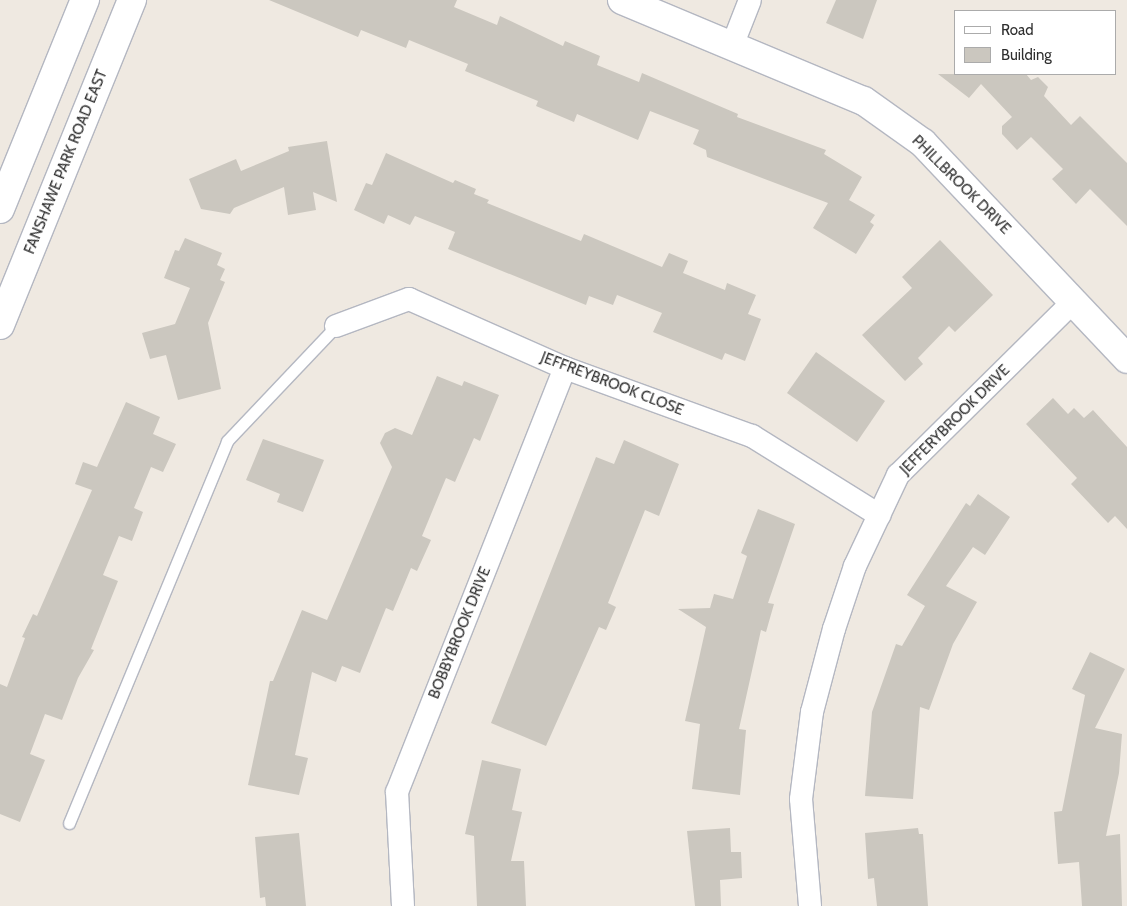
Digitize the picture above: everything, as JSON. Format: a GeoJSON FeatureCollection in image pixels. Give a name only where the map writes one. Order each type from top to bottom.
{"type":"FeatureCollection","features":[{"type":"Feature","properties":{"kind":"street"},"geometry":{"type":"LineString","coordinates":[[0,209],[85,0]]}},
{"type":"Feature","properties":{"kind":"street","name":"FANSHAWE PARK ROAD EAST"},"geometry":{"type":"LineString","coordinates":[[0,325],[132,0]]}},
{"type":"Feature","properties":{"kind":"street","name":"PHILLBROOK DRIVE"},"geometry":{"type":"LineString","coordinates":[[622,0],[864,101],[923,142],[1127,359]]}},
{"type":"Feature","properties":{"kind":"street"},"geometry":{"type":"LineString","coordinates":[[732,46],[750,0]]}},
{"type":"Feature","properties":{"kind":"street","name":"JEFFREYBROOK CLOSE"},"geometry":{"type":"LineString","coordinates":[[336,326],[409,299],[565,368],[752,436],[879,515]]}},
{"type":"Feature","properties":{"kind":"street","name":"JEFFERYBROOK DRIVE"},"geometry":{"type":"LineString","coordinates":[[810,906],[801,799],[812,712],[834,629],[852,575],[898,475],[1073,302]]}},
{"type":"Feature","properties":{"kind":"street","name":"BOBBYBROOK DRIVE"},"geometry":{"type":"LineString","coordinates":[[403,906],[397,792],[565,368]]}},
{"type":"Feature","properties":{"kind":"lane"},"geometry":{"type":"LineString","coordinates":[[69,823],[227,441],[336,326]]}},
{"type":"Feature","properties":{"kind":"building"},"geometry":{"type":"Polygon","coordinates":[[[269,0],[457,0],[454,7],[497,25],[500,16],[563,46],[565,41],[600,56],[597,65],[639,82],[642,73],[738,114],[737,117],[826,150],[824,154],[862,177],[849,200],[875,215],[870,222],[874,225],[856,254],[813,228],[828,203],[707,157],[706,150],[693,144],[699,130],[650,111],[638,140],[577,114],[574,122],[536,106],[538,101],[465,71],[468,64],[409,40],[406,48],[361,30],[358,37],[269,0]]]}},
{"type":"Feature","properties":{"kind":"building"},"geometry":{"type":"Polygon","coordinates":[[[836,0],[877,0],[863,39],[826,23],[836,0]]]}},
{"type":"Feature","properties":{"kind":"building"},"geometry":{"type":"Polygon","coordinates":[[[938,74],[1027,75],[1031,80],[1038,77],[1048,87],[1044,96],[1071,125],[1080,116],[1127,163],[1127,226],[1090,189],[1076,204],[1052,179],[1063,169],[1031,137],[1017,150],[1002,134],[1002,126],[1012,117],[981,84],[969,98],[938,74]]]}},
{"type":"Feature","properties":{"kind":"building"},"geometry":{"type":"Polygon","coordinates":[[[327,141],[337,202],[313,192],[316,210],[288,215],[284,187],[234,208],[230,214],[201,209],[189,179],[236,159],[241,171],[289,151],[288,147],[327,141]]]}},
{"type":"Feature","properties":{"kind":"building"},"geometry":{"type":"Polygon","coordinates":[[[386,153],[453,183],[455,180],[476,189],[474,194],[489,200],[487,203],[581,241],[584,234],[662,267],[669,253],[688,261],[683,273],[725,290],[727,283],[756,295],[748,314],[761,319],[745,361],[725,353],[722,360],[653,332],[662,313],[617,295],[613,305],[589,296],[586,305],[448,249],[455,232],[415,216],[410,225],[388,215],[384,224],[354,210],[366,183],[372,185],[386,153]]]}},
{"type":"Feature","properties":{"kind":"building"},"geometry":{"type":"Polygon","coordinates":[[[185,238],[222,253],[217,265],[225,269],[220,280],[225,282],[208,323],[221,389],[178,400],[166,355],[150,359],[142,333],[175,324],[190,288],[164,278],[175,250],[179,251],[185,238]]]}},
{"type":"Feature","properties":{"kind":"building"},"geometry":{"type":"Polygon","coordinates":[[[940,240],[993,295],[955,332],[949,326],[918,358],[923,364],[905,381],[862,335],[912,288],[902,277],[940,240]]]}},
{"type":"Feature","properties":{"kind":"building"},"geometry":{"type":"Polygon","coordinates":[[[816,352],[885,401],[857,442],[787,393],[816,352]]]}},
{"type":"Feature","properties":{"kind":"building"},"geometry":{"type":"Polygon","coordinates":[[[437,376],[462,386],[464,381],[499,395],[480,441],[474,438],[455,482],[446,478],[422,536],[431,540],[417,571],[411,568],[393,611],[386,608],[360,673],[342,666],[336,682],[312,672],[295,755],[308,758],[299,795],[248,785],[270,681],[273,681],[302,610],[327,620],[392,467],[380,443],[385,433],[395,428],[412,435],[437,376]]]}},
{"type":"Feature","properties":{"kind":"building"},"geometry":{"type":"Polygon","coordinates":[[[1053,398],[1068,414],[1074,408],[1084,418],[1093,410],[1127,447],[1127,529],[1115,516],[1108,523],[1071,484],[1077,478],[1026,424],[1053,398]]]}},
{"type":"Feature","properties":{"kind":"building"},"geometry":{"type":"Polygon","coordinates":[[[126,402],[160,417],[153,434],[176,444],[163,472],[151,467],[134,508],[143,512],[132,541],[119,536],[103,575],[118,581],[91,649],[94,650],[78,678],[62,720],[45,714],[30,754],[45,760],[20,822],[0,814],[0,684],[7,687],[25,638],[22,637],[33,614],[37,616],[92,490],[75,484],[83,462],[97,467],[126,402]]]}},
{"type":"Feature","properties":{"kind":"building"},"geometry":{"type":"Polygon","coordinates":[[[263,439],[324,460],[303,512],[277,502],[280,494],[246,480],[263,439]]]}},
{"type":"Feature","properties":{"kind":"building"},"geometry":{"type":"Polygon","coordinates":[[[624,440],[679,464],[659,516],[645,510],[608,603],[616,607],[606,630],[599,627],[546,746],[491,723],[596,457],[614,464],[624,440]]]}},
{"type":"Feature","properties":{"kind":"building"},"geometry":{"type":"Polygon","coordinates":[[[978,494],[1010,517],[985,555],[973,547],[946,586],[977,602],[953,644],[929,710],[920,707],[913,799],[865,796],[872,712],[896,644],[902,646],[925,606],[907,595],[966,503],[970,506],[978,494]]]}},
{"type":"Feature","properties":{"kind":"building"},"geometry":{"type":"Polygon","coordinates":[[[758,509],[795,524],[768,603],[774,604],[766,632],[761,630],[739,729],[746,730],[740,795],[692,789],[700,724],[685,721],[706,627],[678,609],[710,608],[714,594],[733,599],[747,556],[741,553],[758,509]]]}},
{"type":"Feature","properties":{"kind":"building"},"geometry":{"type":"Polygon","coordinates":[[[1090,652],[1125,669],[1095,728],[1122,734],[1119,773],[1106,836],[1120,834],[1122,906],[1082,906],[1079,862],[1058,864],[1054,812],[1062,811],[1085,695],[1072,689],[1090,652]]]}},
{"type":"Feature","properties":{"kind":"building"},"geometry":{"type":"Polygon","coordinates":[[[482,760],[521,769],[512,810],[522,812],[511,861],[524,861],[526,906],[477,906],[474,836],[465,834],[482,760]]]}},
{"type":"Feature","properties":{"kind":"building"},"geometry":{"type":"Polygon","coordinates":[[[730,828],[731,852],[741,852],[742,878],[720,880],[721,906],[695,906],[687,831],[730,828]]]}},
{"type":"Feature","properties":{"kind":"building"},"geometry":{"type":"Polygon","coordinates":[[[918,828],[919,834],[923,834],[928,906],[877,906],[874,878],[868,879],[865,833],[918,828]]]}},
{"type":"Feature","properties":{"kind":"building"},"geometry":{"type":"Polygon","coordinates":[[[299,833],[306,906],[266,906],[265,897],[260,898],[255,837],[299,833]]]}}]}
